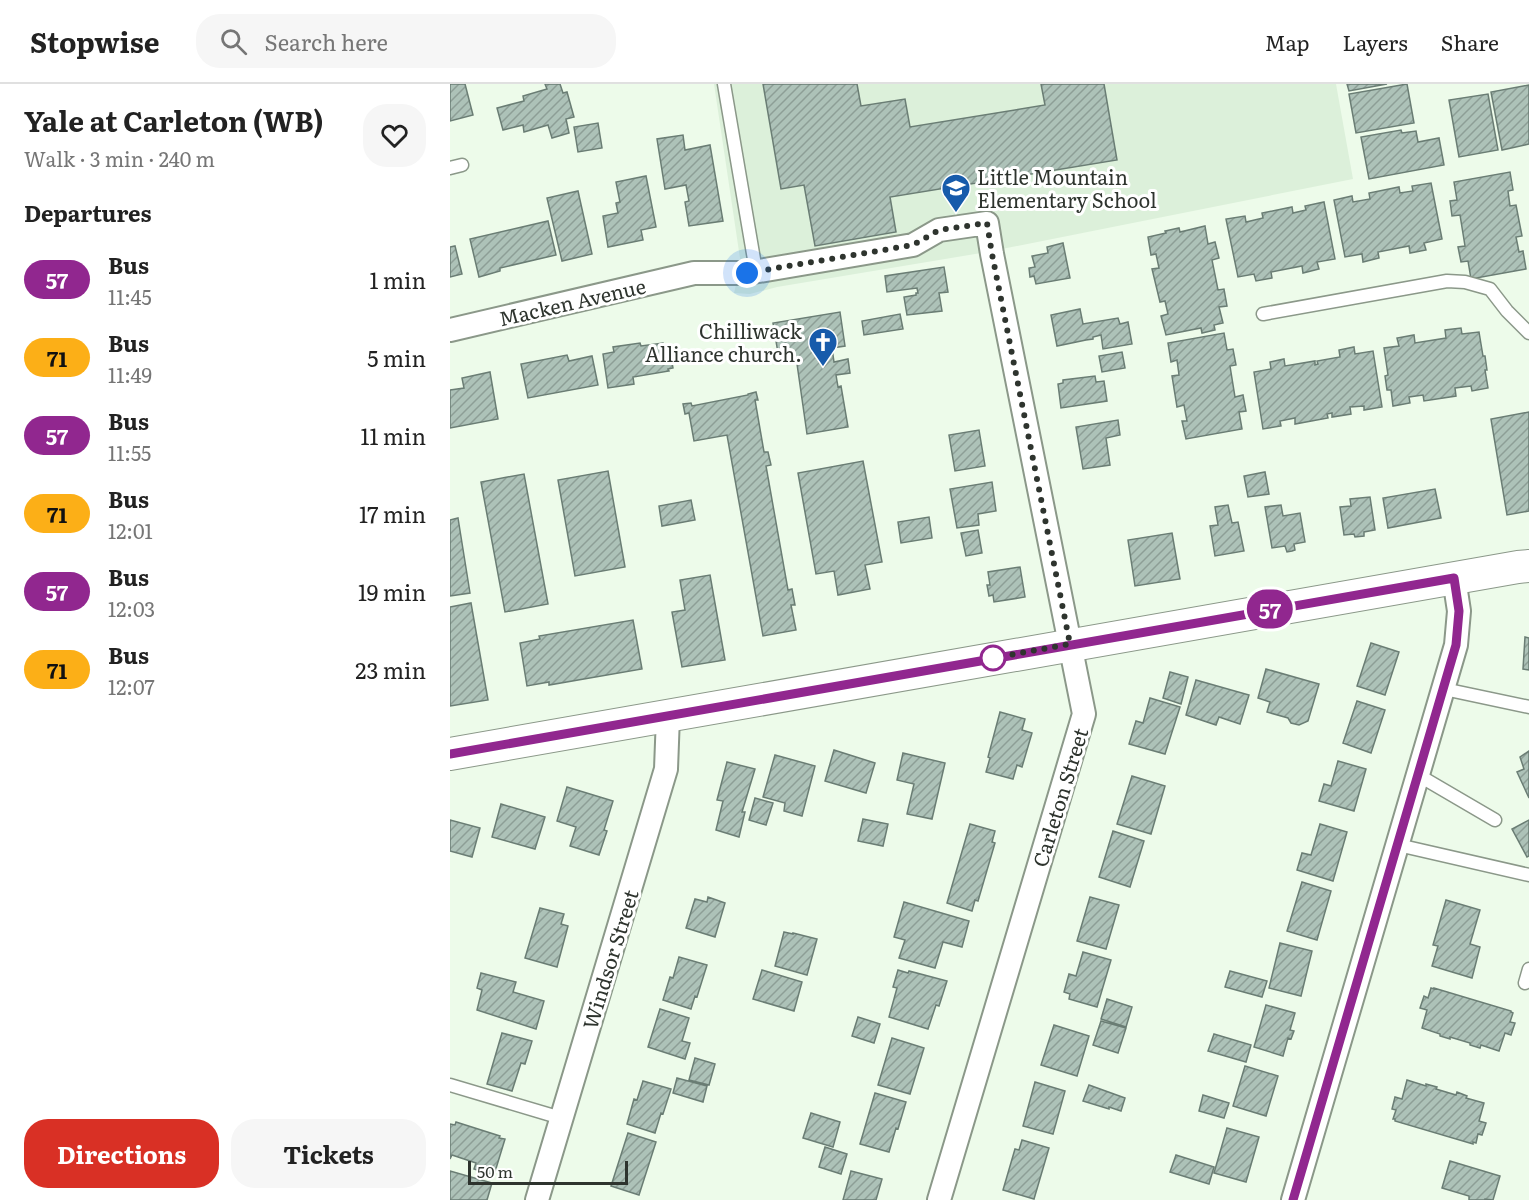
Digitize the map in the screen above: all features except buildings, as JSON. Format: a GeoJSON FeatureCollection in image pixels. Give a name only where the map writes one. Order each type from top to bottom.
{"type":"FeatureCollection","features":[{"type":"Feature","properties":{"kind":"main road"},"geometry":{"type":"LineString","coordinates":[[450,754],[1070,644],[1529,566]]}},
{"type":"Feature","properties":{"kind":"street","name":"Carleton Street"},"geometry":{"type":"LineString","coordinates":[[694,273],[747,273],[913,245],[939,230],[987,223],[1083,714],[939,1200]]}},
{"type":"Feature","properties":{"kind":"street","name":"Macken Avenue"},"geometry":{"type":"LineString","coordinates":[[450,330],[694,273]]}},
{"type":"Feature","properties":{"kind":"street"},"geometry":{"type":"LineString","coordinates":[[1293,1200],[1456,645],[1459,611],[1454,578]]}},
{"type":"Feature","properties":{"kind":"street","name":"Windsor Street"},"geometry":{"type":"LineString","coordinates":[[537,1200],[666,769],[668,716]]}},
{"type":"Feature","properties":{"kind":"lane"},"geometry":{"type":"LineString","coordinates":[[723,84],[756,271]]}},
{"type":"Feature","properties":{"kind":"lane"},"geometry":{"type":"LineString","coordinates":[[1263,314],[1447,281],[1465,282],[1490,289],[1507,311],[1529,333]]}},
{"type":"Feature","properties":{"kind":"lane"},"geometry":{"type":"LineString","coordinates":[[1444,689],[1529,707]]}},
{"type":"Feature","properties":{"kind":"lane"},"geometry":{"type":"LineString","coordinates":[[1418,775],[1495,820]]}},
{"type":"Feature","properties":{"kind":"lane"},"geometry":{"type":"LineString","coordinates":[[1398,844],[1529,874]]}},
{"type":"Feature","properties":{"kind":"lane"},"geometry":{"type":"LineString","coordinates":[[1525,983],[1529,969]]}},
{"type":"Feature","properties":{"kind":"lane"},"geometry":{"type":"LineString","coordinates":[[450,1085],[561,1118]]}},
{"type":"Feature","properties":{"kind":"shaded area","name":"Little Mountain Elementary School"},"geometry":{"type":"Polygon","coordinates":[[[714,84],[1336,84],[1353,179],[987,252],[777,287],[750,294],[734,293],[741,265],[714,84]]]}},
{"type":"Feature","properties":{"kind":"bus line","name":"57"},"geometry":{"type":"LineString","coordinates":[[450,754],[1454,578],[1459,611],[1456,645],[1293,1200]]}},
{"type":"Feature","properties":{"kind":"place","name":"Little Mountain Elementary School"},"geometry":{"type":"Point","coordinates":[956,214]}},
{"type":"Feature","properties":{"kind":"place","name":"Chilliwack Alliance church."},"geometry":{"type":"Point","coordinates":[823,368]}},
{"type":"Feature","properties":{"kind":"route"},"geometry":{"type":"LineString","coordinates":[[747,273],[913,245],[939,230],[987,223],[1070,644],[987,659],[993,658]]}}]}
